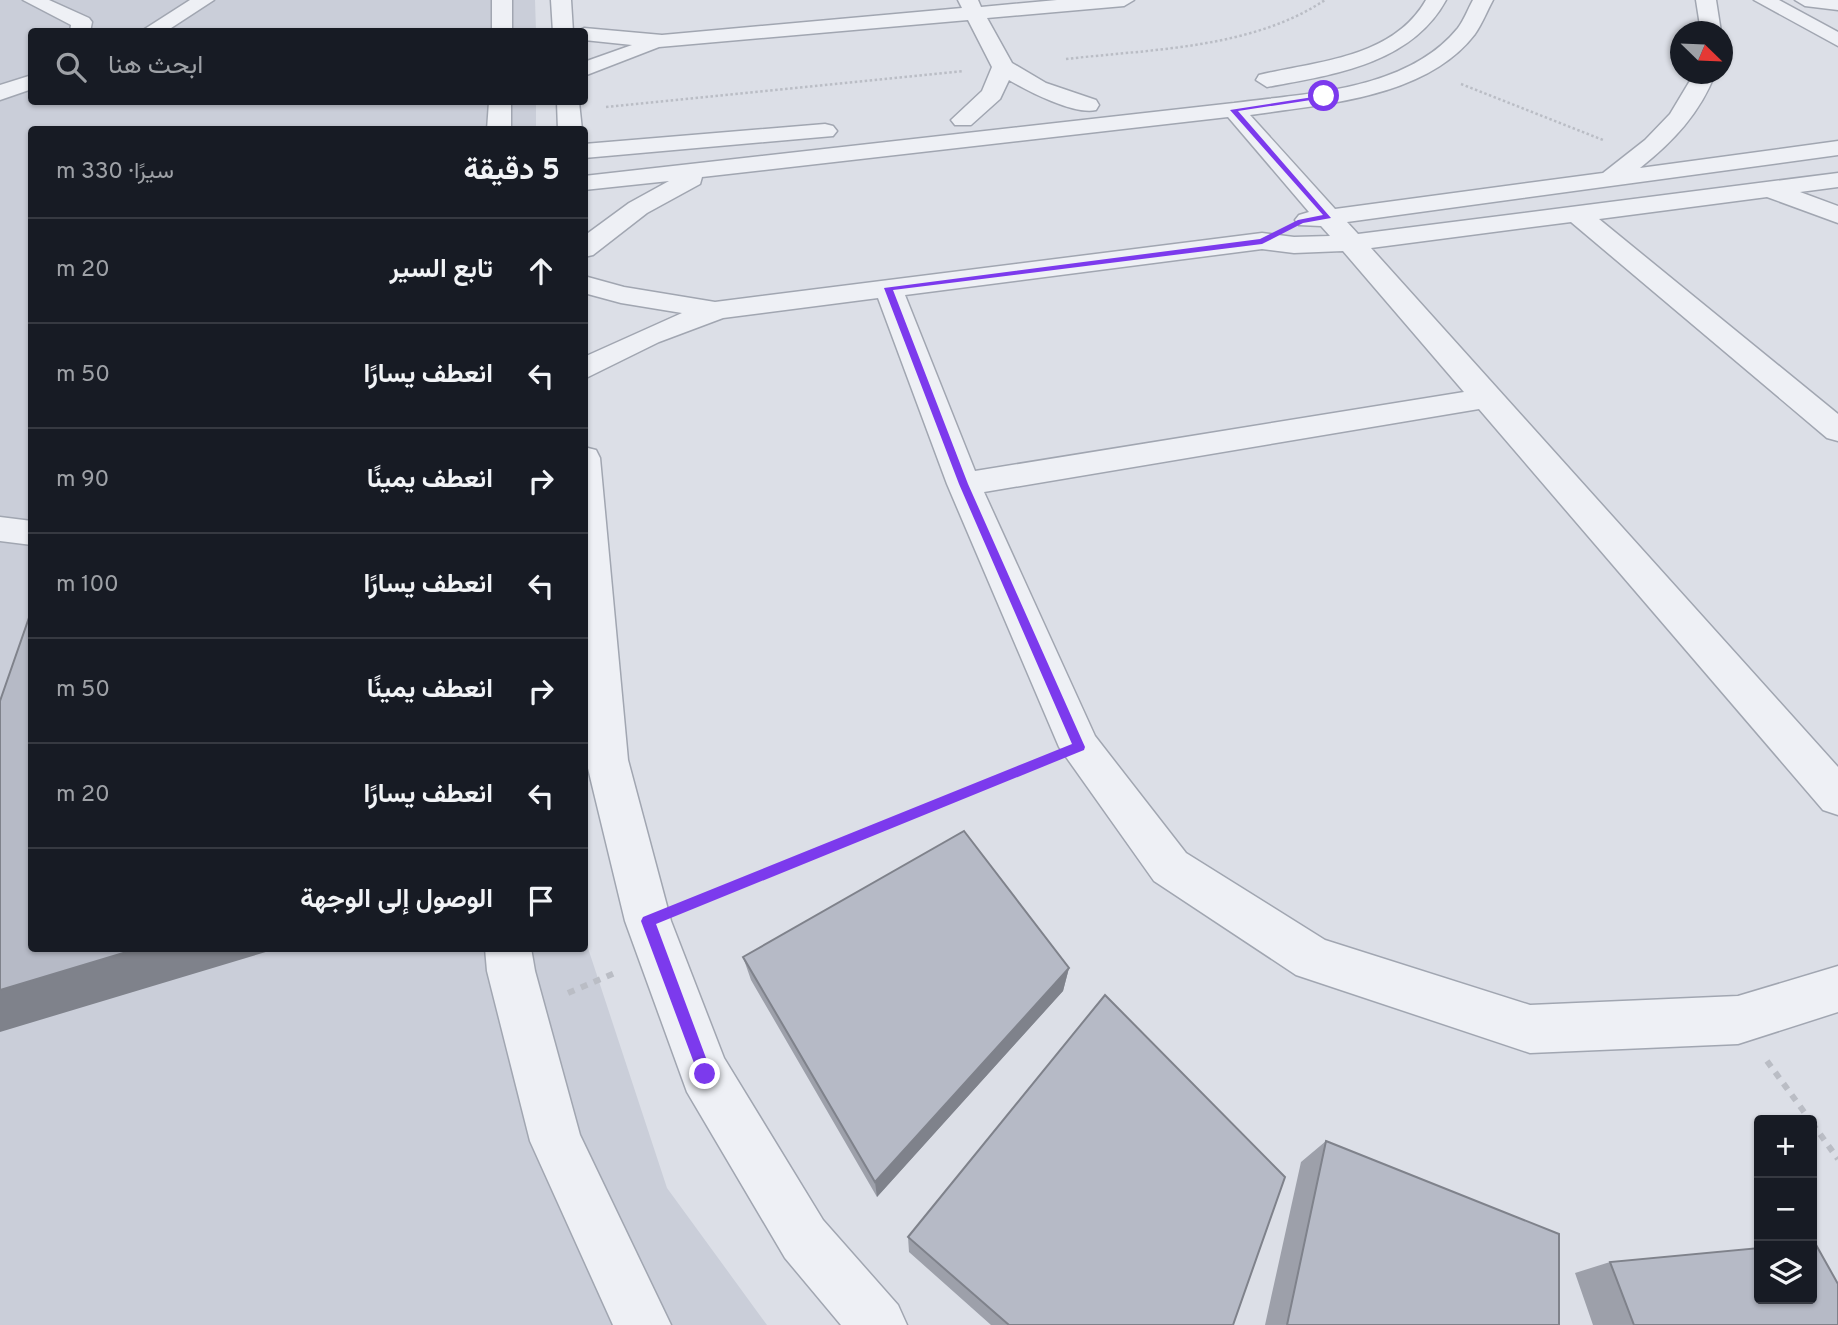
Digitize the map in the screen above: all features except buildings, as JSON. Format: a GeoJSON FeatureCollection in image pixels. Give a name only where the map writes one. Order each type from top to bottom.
{"type":"FeatureCollection","features":[{"type":"Feature","properties":{"kind":"street"},"geometry":{"type":"LineString","coordinates":[[33,0],[82,22],[81,28]]}},
{"type":"Feature","properties":{"kind":"street"},"geometry":{"type":"LineString","coordinates":[[157,28],[204,0]]}},
{"type":"Feature","properties":{"kind":"street"},"geometry":{"type":"LineString","coordinates":[[502,0],[502,28]]}},
{"type":"Feature","properties":{"kind":"street"},"geometry":{"type":"LineString","coordinates":[[561,0],[566,28]]}},
{"type":"Feature","properties":{"kind":"street"},"geometry":{"type":"LineString","coordinates":[[588,34],[662,41],[780,31],[972,7],[1124,0]]}},
{"type":"Feature","properties":{"kind":"street"},"geometry":{"type":"LineString","coordinates":[[1242,96],[1298,75],[1371,54],[1410,33],[1433,9],[1436,0]]}},
{"type":"Feature","properties":{"kind":"street"},"geometry":{"type":"LineString","coordinates":[[588,183],[711,170],[1242,96],[1373,86],[1421,69],[1451,46],[1477,18],[1483,0]]}},
{"type":"Feature","properties":{"kind":"street"},"geometry":{"type":"LineString","coordinates":[[1706,0],[1709,21]]}},
{"type":"Feature","properties":{"kind":"street"},"geometry":{"type":"LineString","coordinates":[[1764,0],[1838,40]]}},
{"type":"Feature","properties":{"kind":"street"},"geometry":{"type":"LineString","coordinates":[[1805,0],[1838,4]]}},
{"type":"Feature","properties":{"kind":"street"},"geometry":{"type":"LineString","coordinates":[[1805,0],[1838,18]]}},
{"type":"Feature","properties":{"kind":"street"},"geometry":{"type":"LineString","coordinates":[[972,7],[1003,67],[1038,88],[1088,105]]}},
{"type":"Feature","properties":{"kind":"street"},"geometry":{"type":"LineString","coordinates":[[772,10],[780,31]]}},
{"type":"Feature","properties":{"kind":"street"},"geometry":{"type":"LineString","coordinates":[[588,69],[662,41]]}},
{"type":"Feature","properties":{"kind":"street"},"geometry":{"type":"LineString","coordinates":[[963,120],[992,94],[1003,67]]}},
{"type":"Feature","properties":{"kind":"street"},"geometry":{"type":"LineString","coordinates":[[0,93],[28,82]]}},
{"type":"Feature","properties":{"kind":"street"},"geometry":{"type":"LineString","coordinates":[[1611,178],[1642,155],[1677,120],[1701,84]]}},
{"type":"Feature","properties":{"kind":"street"},"geometry":{"type":"LineString","coordinates":[[1242,96],[1328,217],[1838,797]]}},
{"type":"Feature","properties":{"kind":"street"},"geometry":{"type":"LineString","coordinates":[[896,125],[963,120],[1151,97]]}},
{"type":"Feature","properties":{"kind":"street"},"geometry":{"type":"LineString","coordinates":[[499,126],[500,105]]}},
{"type":"Feature","properties":{"kind":"street"},"geometry":{"type":"LineString","coordinates":[[588,151],[842,130]]}},
{"type":"Feature","properties":{"kind":"street"},"geometry":{"type":"LineString","coordinates":[[1262,241],[1301,221],[1838,148]]}},
{"type":"Feature","properties":{"kind":"street"},"geometry":{"type":"LineString","coordinates":[[588,245],[638,208],[711,170]]}},
{"type":"Feature","properties":{"kind":"street"},"geometry":{"type":"LineString","coordinates":[[588,368],[621,347],[668,326],[718,310],[1262,241],[1294,245],[1351,243],[1838,180]]}},
{"type":"Feature","properties":{"kind":"street"},"geometry":{"type":"LineString","coordinates":[[1768,189],[1838,215]]}},
{"type":"Feature","properties":{"kind":"street"},"geometry":{"type":"LineString","coordinates":[[1576,213],[1838,431]]}},
{"type":"Feature","properties":{"kind":"street"},"geometry":{"type":"LineString","coordinates":[[588,285],[668,304],[718,310]]}},
{"type":"Feature","properties":{"kind":"street"},"geometry":{"type":"LineString","coordinates":[[888,288],[964,484],[1079,747],[1170,867],[1313,959],[1530,1028],[1738,1020],[1838,989]]}},
{"type":"Feature","properties":{"kind":"street"},"geometry":{"type":"LineString","coordinates":[[964,484],[1487,398]]}},
{"type":"Feature","properties":{"kind":"street"},"geometry":{"type":"LineString","coordinates":[[588,511],[607,760],[654,938],[705,1074],[804,1239],[878,1325]]}},
{"type":"Feature","properties":{"kind":"street"},"geometry":{"type":"LineString","coordinates":[[0,529],[28,532]]}},
{"type":"Feature","properties":{"kind":"street"},"geometry":{"type":"LineString","coordinates":[[509,952],[556,1141],[642,1325]]}},
{"type":"Feature","properties":{"kind":"path"},"geometry":{"type":"LineString","coordinates":[[569,114],[1003,67],[1238,36],[1275,26],[1325,0]]}},
{"type":"Feature","properties":{"kind":"path"},"geometry":{"type":"LineString","coordinates":[[1421,69],[1642,155]]}},
{"type":"Feature","properties":{"kind":"path"},"geometry":{"type":"LineString","coordinates":[[522,1012],[654,938],[1079,747]]}},
{"type":"Feature","properties":{"kind":"path"},"geometry":{"type":"LineString","coordinates":[[1738,1020],[1807,1115]]}},
{"type":"Feature","properties":{"kind":"path"},"geometry":{"type":"LineString","coordinates":[[1817,1129],[1838,1159]]}},
{"type":"Feature","properties":{"kind":"shaded area"},"geometry":{"type":"Polygon","coordinates":[[[0,0],[535,0],[536,28],[28,28],[28,105],[536,105],[536,126],[28,126],[28,952],[588,952],[588,948],[667,1188],[767,1325],[0,1325],[0,0]]]}},
{"type":"Feature","properties":{"kind":"route"},"geometry":{"type":"LineString","coordinates":[[705,1074],[648,921],[1079,747],[964,484],[888,288],[1262,241],[1301,221],[1328,217],[1234,110],[1324,96]]}}]}
